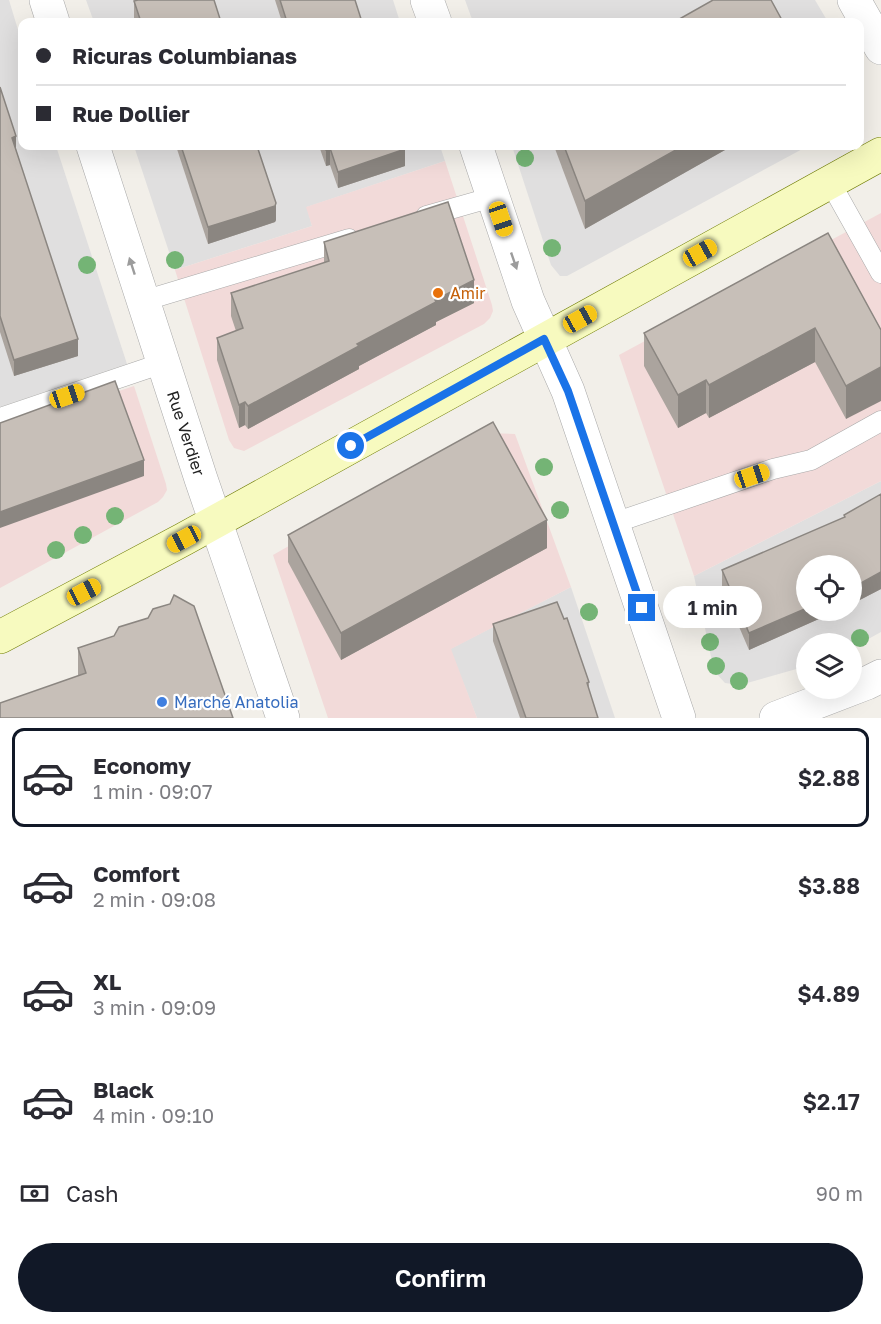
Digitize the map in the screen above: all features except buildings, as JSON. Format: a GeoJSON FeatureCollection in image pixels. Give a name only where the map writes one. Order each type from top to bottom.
{"type":"FeatureCollection","features":[{"type":"Feature","properties":{"kind":"main road"},"geometry":{"type":"LineString","coordinates":[[0,637],[881,154]]}},
{"type":"Feature","properties":{"kind":"street"},"geometry":{"type":"LineString","coordinates":[[45,0],[52,18]]}},
{"type":"Feature","properties":{"kind":"street"},"geometry":{"type":"LineString","coordinates":[[427,0],[434,18]]}},
{"type":"Feature","properties":{"kind":"street"},"geometry":{"type":"LineString","coordinates":[[854,0],[880,43]]}},
{"type":"Feature","properties":{"kind":"street","name":"Rue Verdier"},"geometry":{"type":"LineString","coordinates":[[94,150],[215,521],[283,718]]}},
{"type":"Feature","properties":{"kind":"street"},"geometry":{"type":"LineString","coordinates":[[477,150],[528,301],[568,391],[679,718]]}},
{"type":"Feature","properties":{"kind":"street"},"geometry":{"type":"LineString","coordinates":[[776,718],[881,676]]}},
{"type":"Feature","properties":{"kind":"lane"},"geometry":{"type":"LineString","coordinates":[[830,182],[881,273]]}},
{"type":"Feature","properties":{"kind":"lane"},"geometry":{"type":"LineString","coordinates":[[409,221],[493,197]]}},
{"type":"Feature","properties":{"kind":"lane"},"geometry":{"type":"LineString","coordinates":[[143,300],[366,234]]}},
{"type":"Feature","properties":{"kind":"lane"},"geometry":{"type":"LineString","coordinates":[[0,418],[163,363]]}},
{"type":"Feature","properties":{"kind":"lane"},"geometry":{"type":"LineString","coordinates":[[614,523],[773,469],[811,460],[881,421]]}},
{"type":"Feature","properties":{"kind":"shaded area"},"geometry":{"type":"Polygon","coordinates":[[[0,0],[9,0],[18,30],[18,150],[57,150],[127,364],[0,407],[0,0]]]}},
{"type":"Feature","properties":{"kind":"shaded area"},"geometry":{"type":"Polygon","coordinates":[[[86,0],[393,0],[399,18],[93,18],[86,0]]]}},
{"type":"Feature","properties":{"kind":"shaded area"},"geometry":{"type":"Polygon","coordinates":[[[465,0],[815,0],[826,18],[472,18],[465,0]]]}},
{"type":"Feature","properties":{"kind":"shaded area"},"geometry":{"type":"Polygon","coordinates":[[[135,150],[441,150],[445,161],[307,207],[312,226],[175,270],[135,150]]]}},
{"type":"Feature","properties":{"kind":"shaded area"},"geometry":{"type":"Polygon","coordinates":[[[513,150],[801,150],[567,276],[560,276],[551,265],[513,150]]]}},
{"type":"Feature","properties":{"kind":"shaded area"},"geometry":{"type":"Polygon","coordinates":[[[445,161],[492,305],[493,311],[490,318],[484,324],[244,451],[234,448],[229,440],[175,270],[312,226],[306,207],[445,161]]]}},
{"type":"Feature","properties":{"kind":"shaded area"},"geometry":{"type":"Polygon","coordinates":[[[881,213],[881,481],[694,576],[619,355],[881,213]]]}},
{"type":"Feature","properties":{"kind":"shaded area"},"geometry":{"type":"Polygon","coordinates":[[[134,386],[166,484],[167,490],[163,497],[158,502],[0,588],[0,430],[134,386]]]}},
{"type":"Feature","properties":{"kind":"shaded area"},"geometry":{"type":"Polygon","coordinates":[[[487,433],[515,434],[571,587],[451,649],[477,718],[328,718],[273,555],[487,433]]]}},
{"type":"Feature","properties":{"kind":"shaded area"},"geometry":{"type":"Polygon","coordinates":[[[881,481],[881,632],[862,642],[862,633],[796,633],[796,669],[740,685],[725,683],[714,671],[694,576],[881,481]]]}},
{"type":"Feature","properties":{"kind":"shaded area"},"geometry":{"type":"Polygon","coordinates":[[[571,587],[615,718],[477,718],[450,649],[571,587]]]}},
{"type":"Feature","properties":{"kind":"place","name":"Amir"},"geometry":{"type":"Point","coordinates":[438,293]}},
{"type":"Feature","properties":{"kind":"place","name":"Marché Anatolia"},"geometry":{"type":"Point","coordinates":[162,702]}},
{"type":"Feature","properties":{"kind":"route"},"geometry":{"type":"LineString","coordinates":[[351,446],[544,339],[568,391],[642,608]]}}]}
